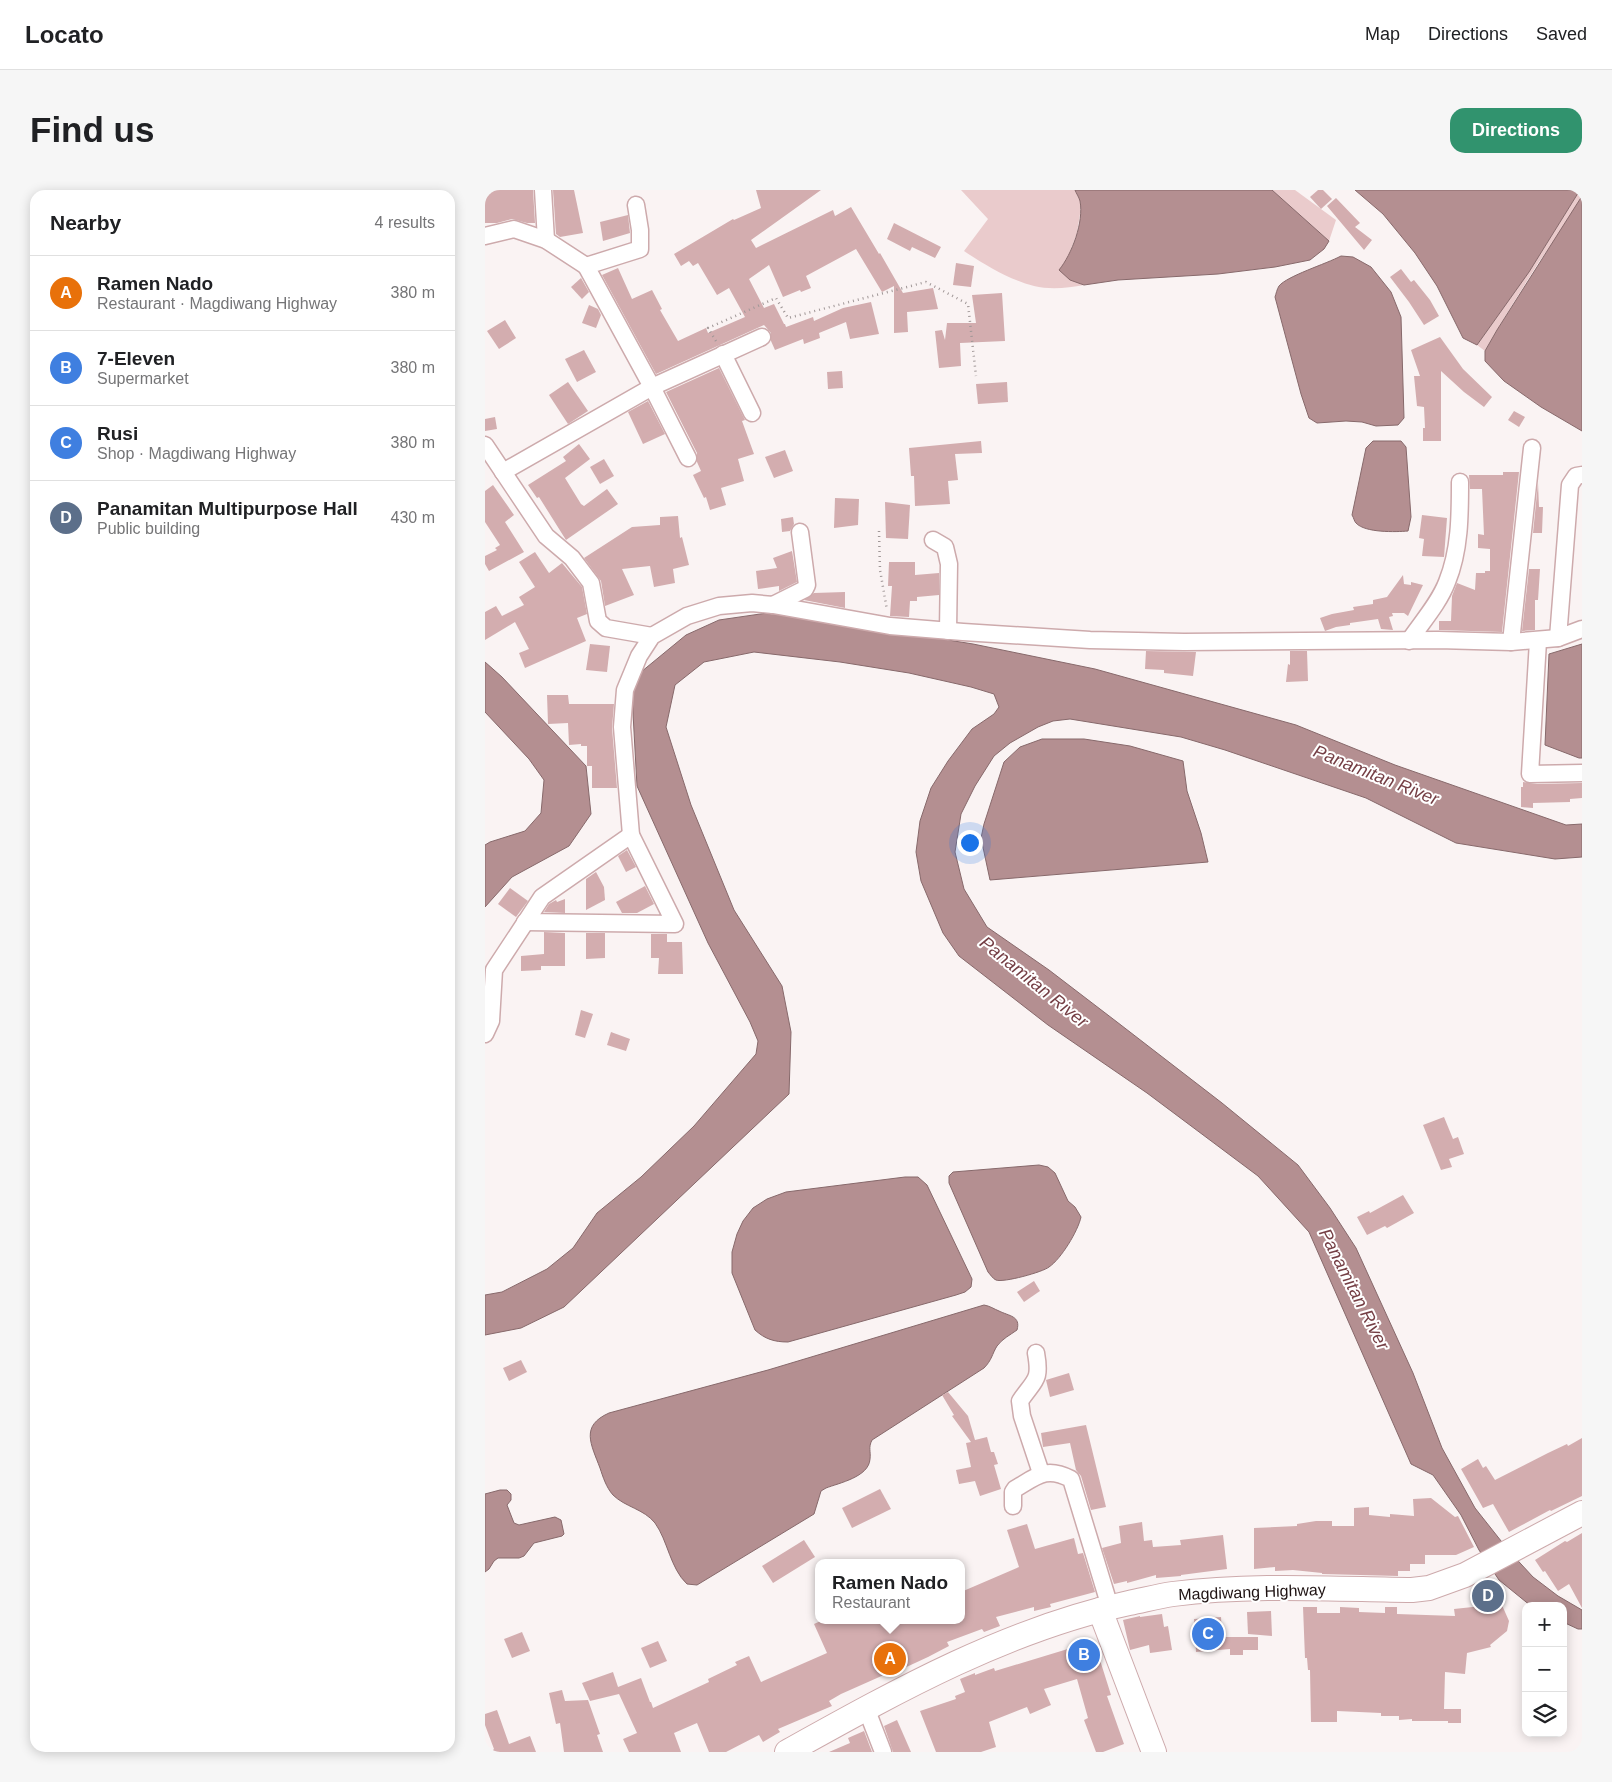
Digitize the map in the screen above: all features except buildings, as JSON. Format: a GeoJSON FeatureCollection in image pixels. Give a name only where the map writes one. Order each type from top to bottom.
{"type":"FeatureCollection","features":[{"type":"Feature","properties":{"kind":"main road","name":"Magdiwang Highway"},"geometry":{"type":"LineString","coordinates":[[787,1752],[866,1708],[939,1672],[1001,1644],[1069,1618],[1105,1608],[1172,1594],[1234,1589],[1421,1589],[1453,1580],[1483,1566],[1582,1513]]}},
{"type":"Feature","properties":{"kind":"main road"},"geometry":{"type":"LineString","coordinates":[[1105,1608],[1154,1752]]}},
{"type":"Feature","properties":{"kind":"street"},"geometry":{"type":"LineString","coordinates":[[543,190],[545,240]]}},
{"type":"Feature","properties":{"kind":"street"},"geometry":{"type":"LineString","coordinates":[[586,266],[640,249],[640,230],[636,205]]}},
{"type":"Feature","properties":{"kind":"street"},"geometry":{"type":"LineString","coordinates":[[485,236],[514,229],[545,240],[586,266],[652,387],[688,458]]}},
{"type":"Feature","properties":{"kind":"street"},"geometry":{"type":"LineString","coordinates":[[503,472],[652,387],[761,336]]}},
{"type":"Feature","properties":{"kind":"street"},"geometry":{"type":"LineString","coordinates":[[723,354],[752,414]]}},
{"type":"Feature","properties":{"kind":"street"},"geometry":{"type":"LineString","coordinates":[[485,445],[545,536],[572,558],[591,583],[598,621],[606,628],[653,636]]}},
{"type":"Feature","properties":{"kind":"street"},"geometry":{"type":"LineString","coordinates":[[1511,642],[1532,448]]}},
{"type":"Feature","properties":{"kind":"street"},"geometry":{"type":"LineString","coordinates":[[1558,638],[1570,485],[1576,476],[1582,475]]}},
{"type":"Feature","properties":{"kind":"street"},"geometry":{"type":"LineString","coordinates":[[1409,641],[1447,583],[1456,556],[1460,482]]}},
{"type":"Feature","properties":{"kind":"street"},"geometry":{"type":"LineString","coordinates":[[773,605],[805,589],[807,585],[800,532]]}},
{"type":"Feature","properties":{"kind":"street"},"geometry":{"type":"LineString","coordinates":[[933,540],[945,546],[949,564],[948,631]]}},
{"type":"Feature","properties":{"kind":"street"},"geometry":{"type":"LineString","coordinates":[[525,922],[675,924],[631,835],[622,727],[625,690],[639,656],[653,636],[687,616],[719,606],[753,603],[890,626],[1090,640],[1184,642],[1438,640],[1511,642],[1558,638],[1582,629]]}},
{"type":"Feature","properties":{"kind":"street"},"geometry":{"type":"LineString","coordinates":[[1538,641],[1530,774],[1582,773]]}},
{"type":"Feature","properties":{"kind":"street"},"geometry":{"type":"LineString","coordinates":[[485,1034],[491,1021],[494,970],[542,897],[631,835]]}},
{"type":"Feature","properties":{"kind":"street"},"geometry":{"type":"LineString","coordinates":[[1036,1353],[1039,1369],[1037,1378],[1021,1400],[1022,1416],[1041,1473]]}},
{"type":"Feature","properties":{"kind":"street"},"geometry":{"type":"LineString","coordinates":[[1013,1506],[1013,1492],[1015,1489],[1041,1473],[1059,1473],[1071,1479],[1105,1608]]}},
{"type":"Feature","properties":{"kind":"street"},"geometry":{"type":"LineString","coordinates":[[866,1708],[883,1752]]}},
{"type":"Feature","properties":{"kind":"path"},"geometry":{"type":"LineString","coordinates":[[723,354],[708,328],[776,298],[788,318],[926,282],[969,304],[976,376]]}},
{"type":"Feature","properties":{"kind":"path"},"geometry":{"type":"LineString","coordinates":[[879,531],[880,570],[890,626]]}},
{"type":"Feature","properties":{"kind":"shaded area"},"geometry":{"type":"Polygon","coordinates":[[[961,190],[1075,190],[1080,200],[1080,214],[1077,233],[1067,260],[1070,280],[1084,285],[1053,288],[1025,284],[998,272],[964,251],[988,219],[961,190]]]}},
{"type":"Feature","properties":{"kind":"shaded area"},"geometry":{"type":"Polygon","coordinates":[[[1272,190],[1295,190],[1336,220],[1329,241],[1272,190]]]}},
{"type":"Feature","properties":{"kind":"shaded area"},"geometry":{"type":"Polygon","coordinates":[[[1580,190],[1582,190],[1581,198],[1577,207],[1537,265],[1485,351],[1477,345],[1529,272],[1580,190]]]}},
{"type":"Feature","properties":{"kind":"water"},"geometry":{"type":"Polygon","coordinates":[[[1075,190],[1272,190],[1329,241],[1324,249],[1310,260],[1275,267],[1218,274],[1118,280],[1084,285],[1070,280],[1059,270],[1072,247],[1079,228],[1081,209],[1075,190]]]}},
{"type":"Feature","properties":{"kind":"water"},"geometry":{"type":"Polygon","coordinates":[[[1355,190],[1580,190],[1529,272],[1477,345],[1463,338],[1437,286],[1415,253],[1383,214],[1355,190]]]}},
{"type":"Feature","properties":{"kind":"water"},"geometry":{"type":"Polygon","coordinates":[[[1582,196],[1582,431],[1541,407],[1504,381],[1485,361],[1485,351],[1582,196]]]}},
{"type":"Feature","properties":{"kind":"water"},"geometry":{"type":"Polygon","coordinates":[[[1341,256],[1353,257],[1371,267],[1391,292],[1401,317],[1404,418],[1398,425],[1376,426],[1362,422],[1346,421],[1317,423],[1309,418],[1275,297],[1278,287],[1283,282],[1341,256]]]}},
{"type":"Feature","properties":{"kind":"water"},"geometry":{"type":"Polygon","coordinates":[[[1373,441],[1401,441],[1406,447],[1411,517],[1408,531],[1396,532],[1366,529],[1356,523],[1352,515],[1366,448],[1373,441]]]}},
{"type":"Feature","properties":{"kind":"water","name":"Panamitan River"},"geometry":{"type":"Polygon","coordinates":[[[774,612],[973,644],[1095,669],[1296,725],[1395,765],[1566,825],[1582,824],[1582,857],[1555,859],[1456,843],[1366,798],[1225,750],[1181,737],[1070,719],[1053,721],[1038,727],[1010,743],[994,756],[975,786],[961,814],[955,852],[964,889],[987,927],[1049,970],[1117,1022],[1222,1103],[1298,1165],[1330,1208],[1356,1248],[1413,1373],[1442,1448],[1475,1508],[1509,1551],[1533,1577],[1558,1596],[1582,1610],[1582,1629],[1567,1624],[1567,1602],[1526,1602],[1499,1580],[1479,1550],[1461,1515],[1433,1475],[1411,1464],[1309,1232],[1258,1176],[1147,1093],[1048,1025],[959,956],[943,933],[921,881],[916,852],[920,821],[931,788],[972,729],[994,714],[999,707],[994,694],[971,687],[909,673],[840,662],[754,652],[704,662],[675,685],[666,727],[691,805],[734,910],[782,986],[791,1032],[789,1094],[564,1307],[521,1328],[485,1335],[485,1295],[502,1292],[547,1269],[573,1248],[597,1213],[641,1177],[694,1126],[756,1054],[758,1041],[750,1022],[708,943],[637,786],[632,695],[641,672],[686,635],[719,620],[774,612]]]}},
{"type":"Feature","properties":{"kind":"water"},"geometry":{"type":"Polygon","coordinates":[[[1582,644],[1582,758],[1579,758],[1545,745],[1549,654],[1582,644]]]}},
{"type":"Feature","properties":{"kind":"water"},"geometry":{"type":"Polygon","coordinates":[[[485,662],[502,677],[586,766],[591,814],[569,846],[512,877],[485,907],[485,845],[525,831],[541,813],[544,780],[529,759],[485,712],[485,662]]]}},
{"type":"Feature","properties":{"kind":"water"},"geometry":{"type":"Polygon","coordinates":[[[1042,739],[1084,739],[1130,746],[1183,761],[1187,791],[1201,833],[1208,862],[990,880],[981,838],[1004,762],[1020,747],[1042,739]]]}},
{"type":"Feature","properties":{"kind":"water"},"geometry":{"type":"Polygon","coordinates":[[[1039,1165],[1048,1167],[1055,1173],[1068,1201],[1075,1207],[1081,1217],[1079,1223],[1064,1251],[1049,1267],[1023,1276],[1000,1281],[996,1280],[988,1272],[949,1183],[949,1176],[953,1172],[1039,1165]]]}},
{"type":"Feature","properties":{"kind":"water"},"geometry":{"type":"Polygon","coordinates":[[[918,1177],[927,1185],[972,1279],[971,1287],[965,1292],[956,1295],[788,1342],[770,1339],[762,1336],[755,1330],[732,1273],[732,1252],[737,1234],[743,1221],[753,1208],[767,1199],[786,1192],[918,1177]]]}},
{"type":"Feature","properties":{"kind":"water"},"geometry":{"type":"Polygon","coordinates":[[[984,1305],[1013,1317],[1018,1325],[1017,1330],[997,1346],[984,1368],[872,1440],[870,1459],[865,1470],[853,1478],[821,1491],[814,1514],[697,1585],[687,1584],[681,1578],[659,1530],[651,1518],[618,1499],[607,1485],[590,1436],[594,1424],[609,1413],[768,1370],[984,1305]]]}},
{"type":"Feature","properties":{"kind":"water"},"geometry":{"type":"Polygon","coordinates":[[[507,1490],[511,1494],[511,1500],[507,1505],[514,1523],[519,1525],[555,1517],[561,1520],[564,1534],[534,1543],[524,1556],[519,1558],[498,1558],[485,1572],[485,1494],[507,1490]]]}},
{"type":"Feature","properties":{"kind":"place","name":"Panamitan Multipurpose Hall"},"geometry":{"type":"Point","coordinates":[1488,1596]}},
{"type":"Feature","properties":{"kind":"place","name":"Rusi"},"geometry":{"type":"Point","coordinates":[1208,1634]}},
{"type":"Feature","properties":{"kind":"place","name":"7-Eleven"},"geometry":{"type":"Point","coordinates":[1084,1655]}},
{"type":"Feature","properties":{"kind":"place","name":"Ramen Nado"},"geometry":{"type":"Point","coordinates":[890,1659]}}]}
